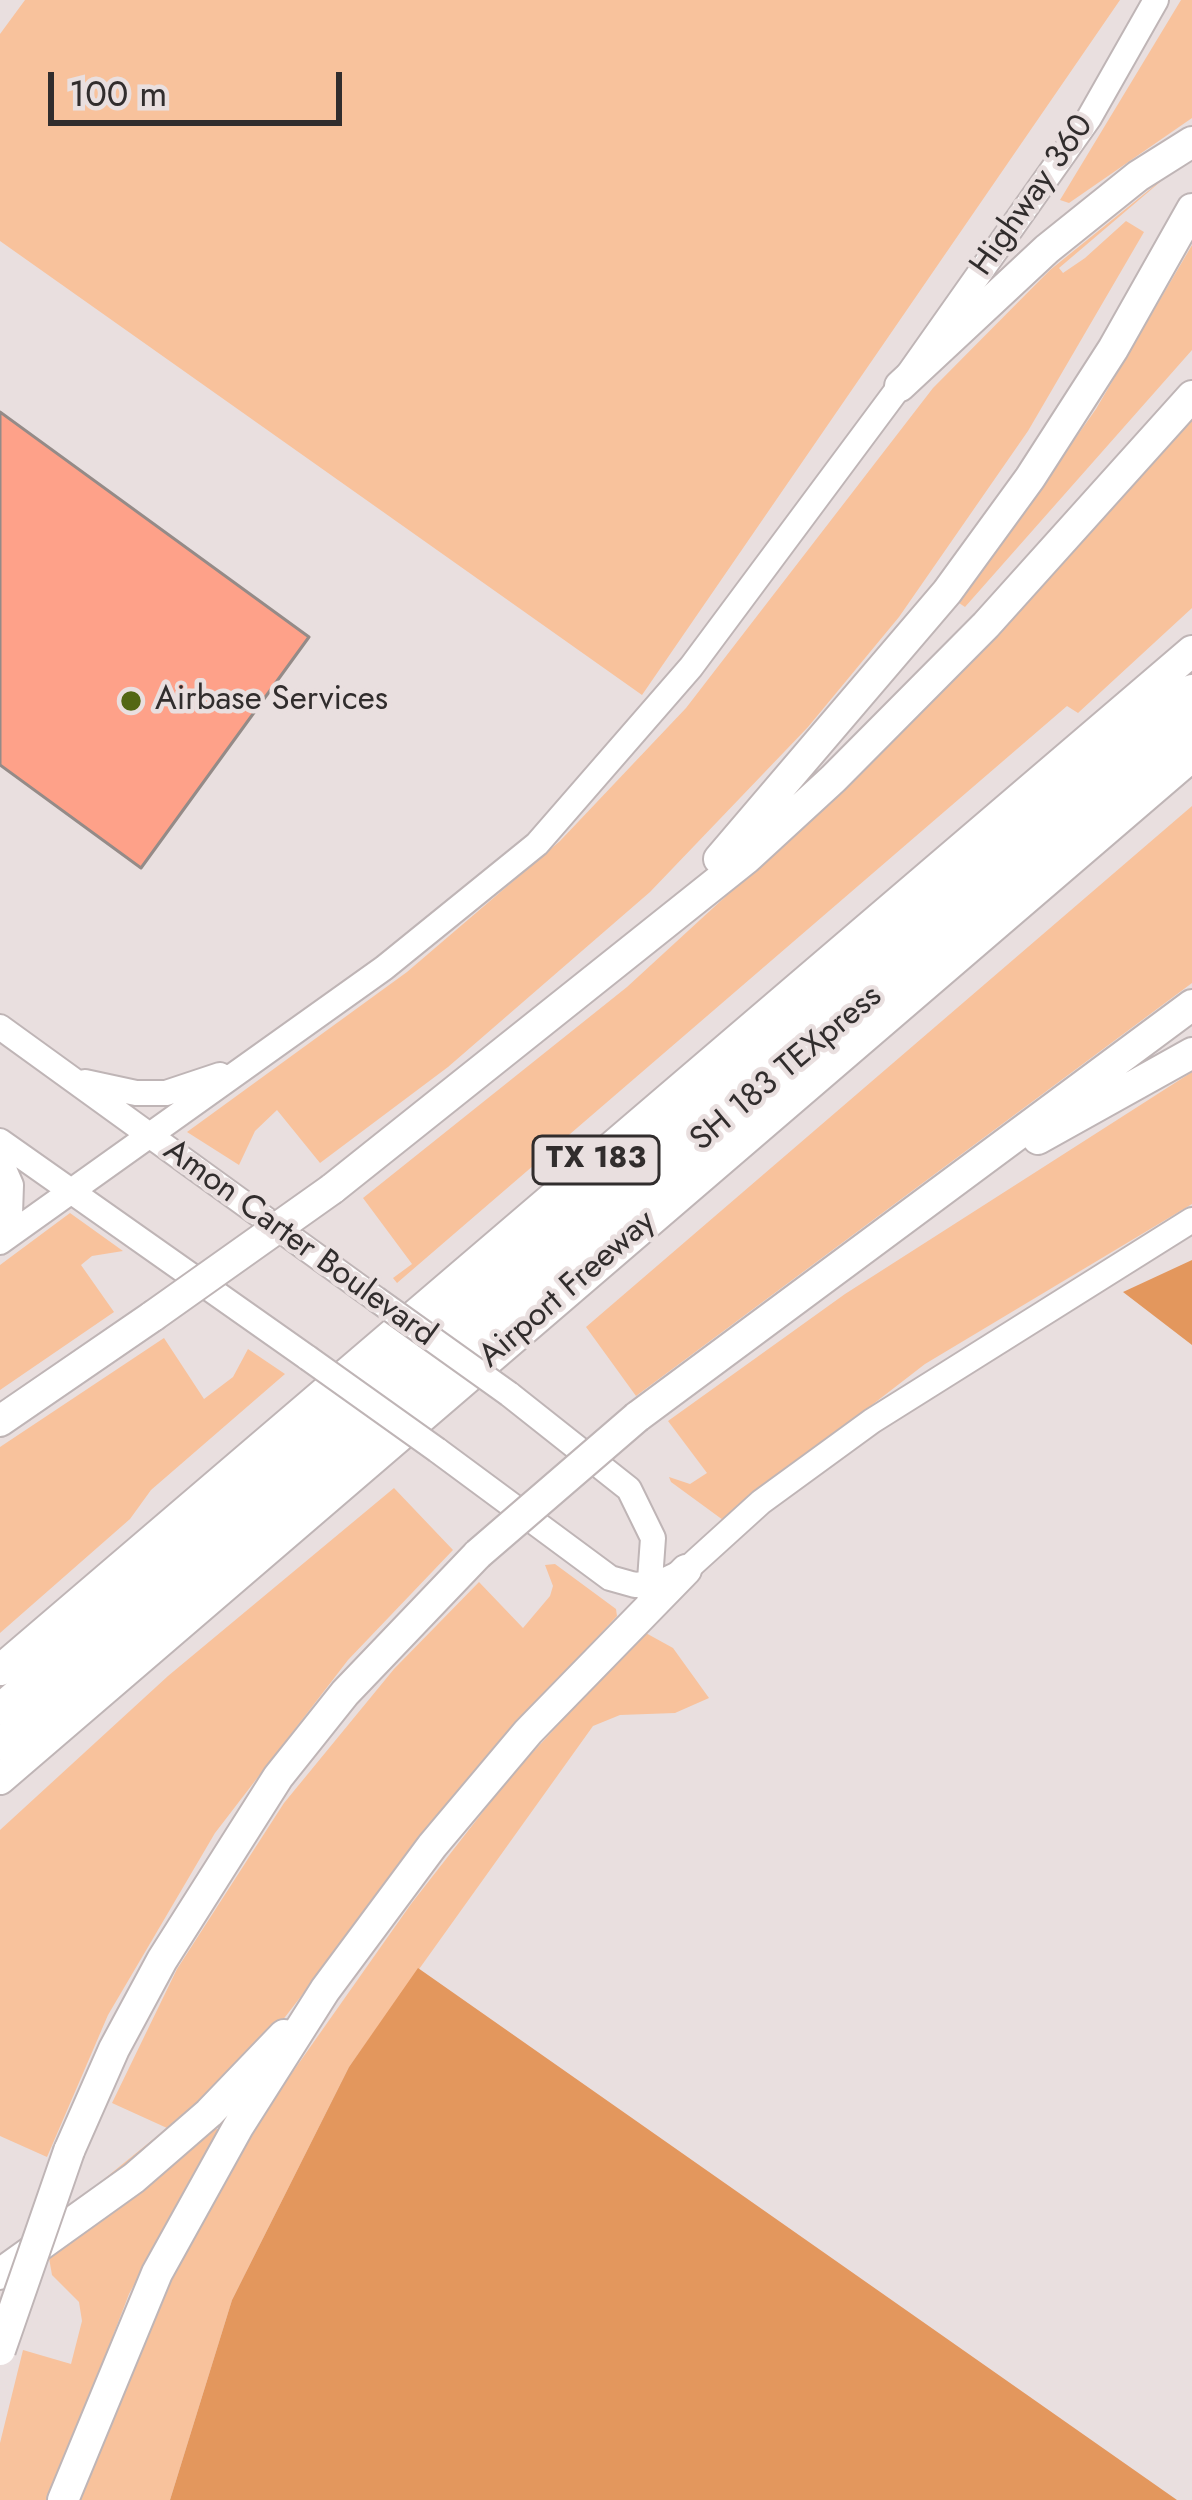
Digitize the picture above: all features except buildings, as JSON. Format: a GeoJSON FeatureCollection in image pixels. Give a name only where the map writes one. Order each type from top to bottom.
{"type":"FeatureCollection","features":[{"type":"Feature","properties":{"kind":"highway"},"geometry":{"type":"LineString","coordinates":[[900,386],[1047,249],[1138,176],[1192,142]]}},
{"type":"Feature","properties":{"kind":"highway"},"geometry":{"type":"LineString","coordinates":[[544,1024],[733,844],[947,592],[1101,367],[1192,209]]}},
{"type":"Feature","properties":{"kind":"highway"},"geometry":{"type":"LineString","coordinates":[[0,1421],[332,1190],[747,858],[986,625],[1192,396]]}},
{"type":"Feature","properties":{"kind":"highway","name":"TX 183"},"geometry":{"type":"LineString","coordinates":[[0,1670],[1192,651]]}},
{"type":"Feature","properties":{"kind":"highway","name":"SH 183 TEXpress"},"geometry":{"type":"LineString","coordinates":[[0,1709],[1192,690]]}},
{"type":"Feature","properties":{"kind":"highway","name":"SH 183 TEXpress"},"geometry":{"type":"LineString","coordinates":[[0,1744],[1192,723]]}},
{"type":"Feature","properties":{"kind":"highway","name":"Airport Freeway"},"geometry":{"type":"LineString","coordinates":[[0,1779],[1192,756]]}},
{"type":"Feature","properties":{"kind":"highway"},"geometry":{"type":"LineString","coordinates":[[1070,860],[1192,775]]}},
{"type":"Feature","properties":{"kind":"highway"},"geometry":{"type":"LineString","coordinates":[[0,2350],[69,2151],[113,2049],[162,1960],[266,1795],[345,1693],[478,1554],[638,1417],[1192,1005]]}},
{"type":"Feature","properties":{"kind":"highway"},"geometry":{"type":"LineString","coordinates":[[953,1184],[1192,1053]]}},
{"type":"Feature","properties":{"kind":"highway"},"geometry":{"type":"LineString","coordinates":[[63,2500],[84,2438],[166,2254],[325,1990],[482,1785],[647,1598],[686,1570]]}},
{"type":"Feature","properties":{"kind":"highway"},"geometry":{"type":"LineString","coordinates":[[0,2274],[81,2218],[194,2126],[325,1990]]}},
{"type":"Feature","properties":{"kind":"main road","name":"Highway 360"},"geometry":{"type":"LineString","coordinates":[[900,386],[1089,118],[1156,0]]}},
{"type":"Feature","properties":{"kind":"main road"},"geometry":{"type":"LineString","coordinates":[[0,1240],[384,968],[536,844],[691,667],[900,386]]}},
{"type":"Feature","properties":{"kind":"main road","name":"Amon Carter Boulevard"},"geometry":{"type":"LineString","coordinates":[[0,1028],[509,1394],[629,1489],[650,1526],[647,1598]]}},
{"type":"Feature","properties":{"kind":"main road"},"geometry":{"type":"LineString","coordinates":[[56,1069],[104,1089],[166,1093],[245,1067]]}},
{"type":"Feature","properties":{"kind":"main road"},"geometry":{"type":"LineString","coordinates":[[0,1141],[610,1578],[647,1598]]}},
{"type":"Feature","properties":{"kind":"main road"},"geometry":{"type":"LineString","coordinates":[[0,1160],[11,1185],[10,1214],[0,1240]]}},
{"type":"Feature","properties":{"kind":"main road"},"geometry":{"type":"LineString","coordinates":[[686,1570],[761,1502],[872,1421],[1192,1220]]}},
{"type":"Feature","properties":{"kind":"shaded area"},"geometry":{"type":"Polygon","coordinates":[[[25,0],[1120,0],[642,695],[0,241],[0,34],[25,0]]]}},
{"type":"Feature","properties":{"kind":"shaded area"},"geometry":{"type":"Polygon","coordinates":[[[1181,0],[1192,0],[1192,118],[1069,203],[1060,200],[1181,0]]]}},
{"type":"Feature","properties":{"kind":"shaded area"},"geometry":{"type":"Polygon","coordinates":[[[1180,165],[1059,268],[1063,273],[1085,258],[1126,221],[1144,232],[1028,431],[899,617],[808,727],[650,892],[448,1067],[320,1163],[277,1110],[255,1131],[239,1165],[187,1132],[407,972],[560,841],[686,708],[933,388],[1050,270],[1180,165]]]}},
{"type":"Feature","properties":{"kind":"shaded area"},"geometry":{"type":"Polygon","coordinates":[[[1192,245],[1192,350],[965,607],[959,603],[1096,409],[1192,245]]]}},
{"type":"Feature","properties":{"kind":"shaded area"},"geometry":{"type":"Polygon","coordinates":[[[1192,412],[1192,608],[1078,713],[1067,706],[397,1283],[393,1278],[412,1264],[363,1198],[627,987],[774,852],[1192,412]]]}},
{"type":"Feature","properties":{"kind":"shaded area"},"geometry":{"type":"Polygon","coordinates":[[[1192,806],[1192,983],[636,1396],[586,1327],[1192,806]]]}},
{"type":"Feature","properties":{"kind":"shaded area"},"geometry":{"type":"Polygon","coordinates":[[[1192,1072],[1192,1204],[925,1364],[723,1520],[671,1482],[669,1477],[690,1484],[707,1473],[668,1421],[845,1294],[1192,1072]]]}},
{"type":"Feature","properties":{"kind":"shaded area"},"geometry":{"type":"Polygon","coordinates":[[[70,1213],[123,1251],[92,1256],[81,1265],[114,1312],[0,1390],[0,1265],[70,1213]]]}},
{"type":"Feature","properties":{"kind":"shaded area"},"geometry":{"type":"Polygon","coordinates":[[[1192,1260],[1192,1345],[1123,1292],[1192,1260]]]}},
{"type":"Feature","properties":{"kind":"shaded area"},"geometry":{"type":"Polygon","coordinates":[[[164,1338],[204,1399],[233,1377],[248,1349],[285,1374],[151,1490],[130,1519],[0,1633],[0,1447],[164,1338]]]}},
{"type":"Feature","properties":{"kind":"shaded area"},"geometry":{"type":"Polygon","coordinates":[[[394,1488],[453,1550],[348,1660],[215,1833],[108,2015],[47,2157],[0,2136],[0,1830],[168,1676],[394,1488]]]}},
{"type":"Feature","properties":{"kind":"shaded area"},"geometry":{"type":"Polygon","coordinates":[[[555,1564],[616,1609],[617,1616],[486,1758],[261,2048],[136,2163],[66,2210],[167,2128],[112,2103],[177,1969],[284,1803],[394,1669],[479,1582],[523,1628],[550,1596],[553,1586],[545,1565],[555,1564]]]}},
{"type":"Feature","properties":{"kind":"shaded area"},"geometry":{"type":"Polygon","coordinates":[[[644,1632],[673,1648],[709,1698],[675,1713],[620,1715],[593,1726],[349,2067],[232,2300],[170,2500],[79,2500],[175,2265],[275,2097],[411,1904],[510,1777],[644,1632]]]}},
{"type":"Feature","properties":{"kind":"shaded area"},"geometry":{"type":"Polygon","coordinates":[[[418,1968],[1177,2500],[170,2500],[232,2300],[349,2067],[418,1968]]]}},
{"type":"Feature","properties":{"kind":"shaded area"},"geometry":{"type":"Polygon","coordinates":[[[212,2127],[219,2130],[129,2294],[50,2500],[0,2500],[0,2443],[23,2350],[71,2364],[82,2321],[79,2302],[52,2275],[49,2258],[212,2127]]]}},
{"type":"Feature","properties":{"kind":"place","name":"Airbase Services"},"geometry":{"type":"Point","coordinates":[131,701]}}]}
